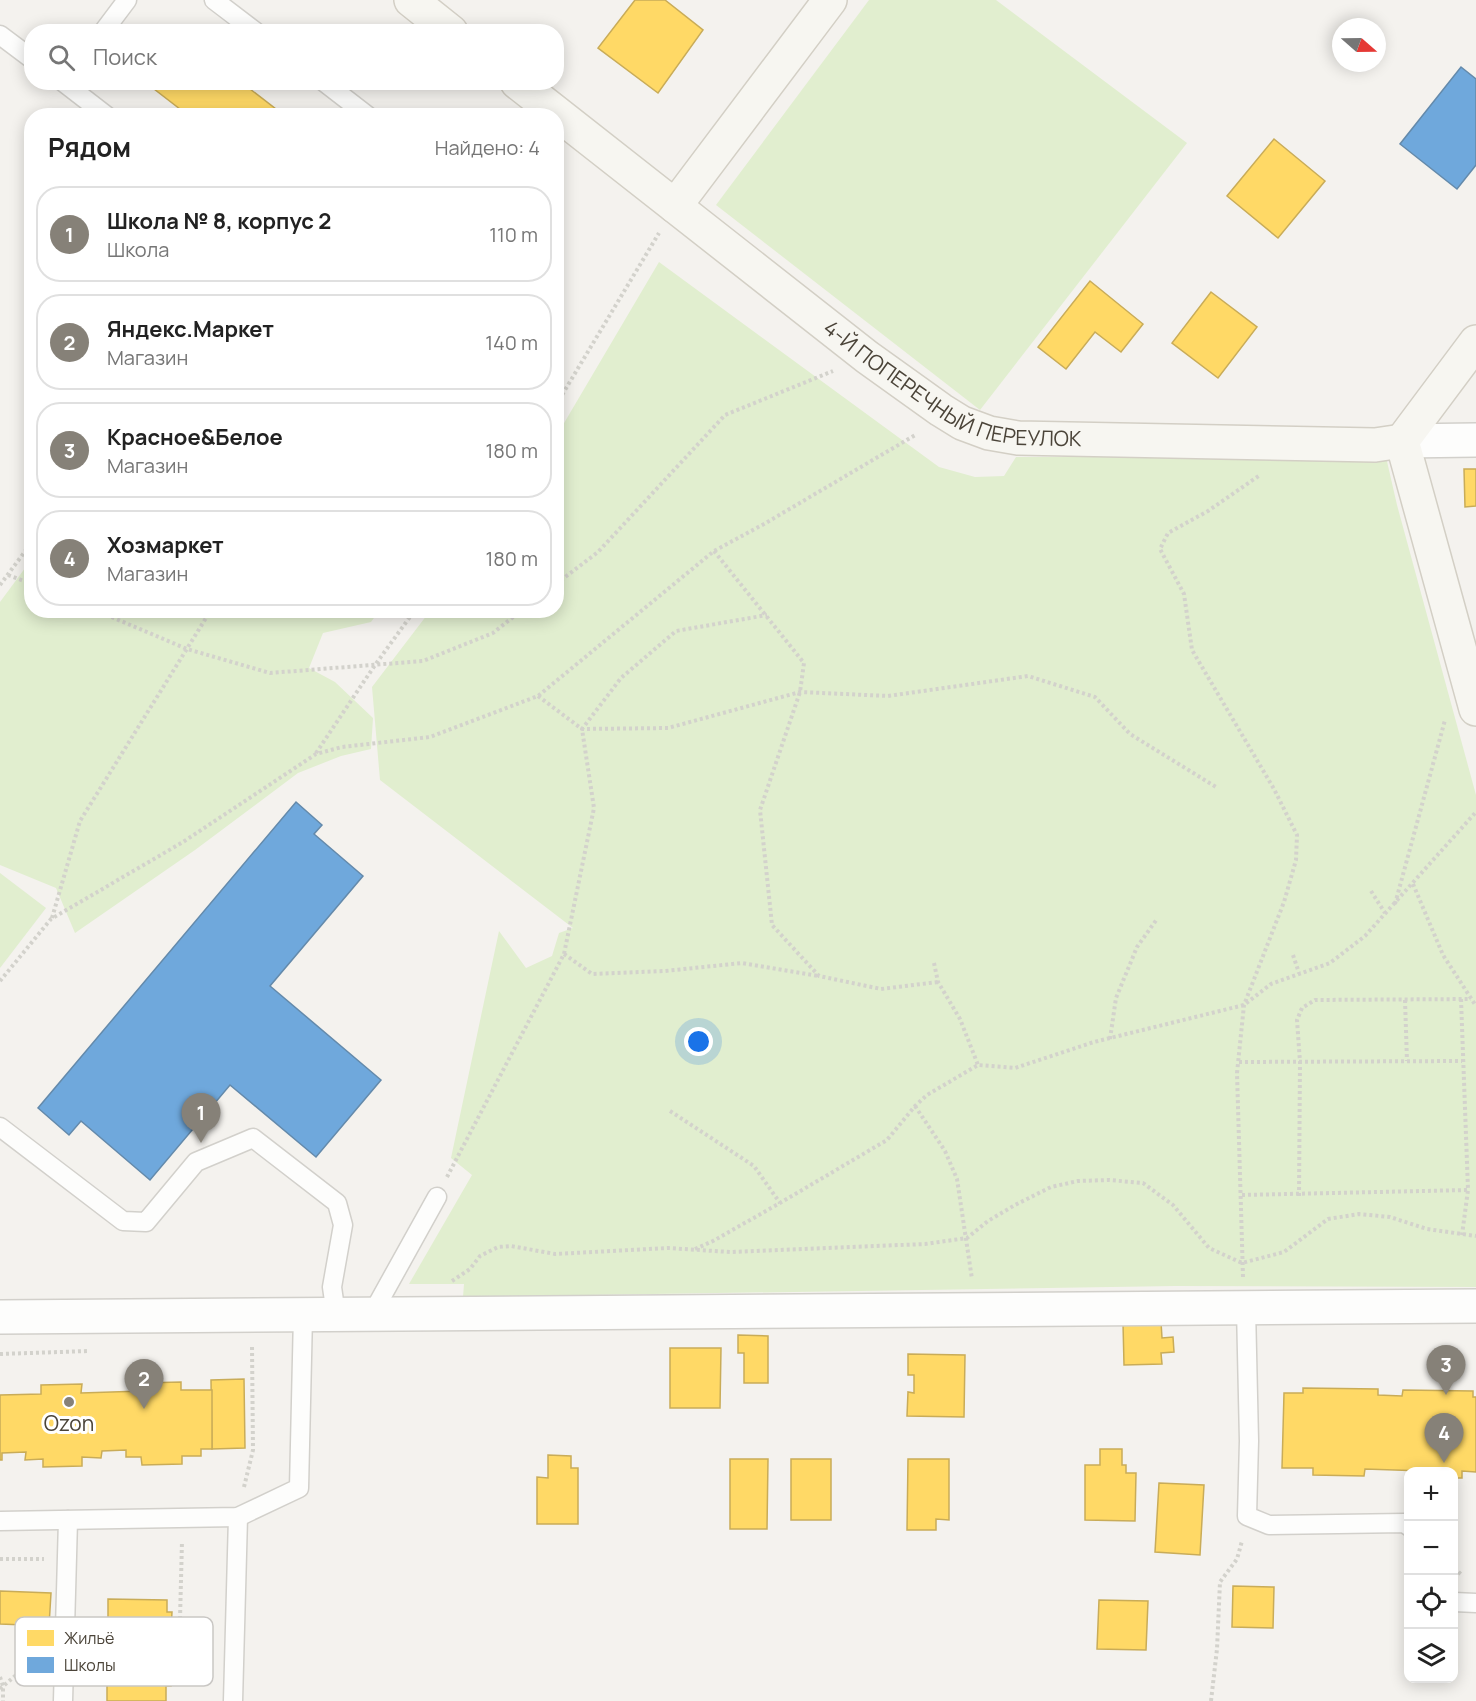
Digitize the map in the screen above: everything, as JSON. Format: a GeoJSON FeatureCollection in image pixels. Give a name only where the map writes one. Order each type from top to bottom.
{"type":"FeatureCollection","features":[{"type":"Feature","properties":{"kind":"street"},"geometry":{"type":"LineString","coordinates":[[411,0],[441,24]]}},
{"type":"Feature","properties":{"kind":"street"},"geometry":{"type":"LineString","coordinates":[[675,206],[830,0]]}},
{"type":"Feature","properties":{"kind":"street","name":"4-Й ПОПЕРЕЧНЫЙ ПЕРЕУЛОК"},"geometry":{"type":"LineString","coordinates":[[527,90],[550,108]]}},
{"type":"Feature","properties":{"kind":"street","name":"4-Й ПОПЕРЕЧНЫЙ ПЕРЕУЛОК"},"geometry":{"type":"LineString","coordinates":[[564,119],[867,357],[940,411],[962,423],[999,435],[1018,438],[1363,444],[1476,440]]}},
{"type":"Feature","properties":{"kind":"street"},"geometry":{"type":"LineString","coordinates":[[1462,709],[1402,441],[1476,342]]}},
{"type":"Feature","properties":{"kind":"street"},"geometry":{"type":"LineString","coordinates":[[0,1317],[1476,1306]]}},
{"type":"Feature","properties":{"kind":"lane"},"geometry":{"type":"LineString","coordinates":[[109,24],[128,0]]}},
{"type":"Feature","properties":{"kind":"lane"},"geometry":{"type":"LineString","coordinates":[[214,0],[246,24]]}},
{"type":"Feature","properties":{"kind":"lane"},"geometry":{"type":"LineString","coordinates":[[0,35],[24,53]]}},
{"type":"Feature","properties":{"kind":"lane"},"geometry":{"type":"LineString","coordinates":[[73,90],[96,108]]}},
{"type":"Feature","properties":{"kind":"lane"},"geometry":{"type":"LineString","coordinates":[[334,90],[358,108]]}},
{"type":"Feature","properties":{"kind":"lane"},"geometry":{"type":"LineString","coordinates":[[0,1127],[123,1221],[147,1221],[196,1162],[253,1138],[337,1203],[343,1225],[332,1287],[336,1315]]}},
{"type":"Feature","properties":{"kind":"lane"},"geometry":{"type":"LineString","coordinates":[[372,1314],[437,1197]]}},
{"type":"Feature","properties":{"kind":"lane"},"geometry":{"type":"LineString","coordinates":[[1246,1308],[1249,1441],[1247,1516],[1269,1525],[1404,1523]]}},
{"type":"Feature","properties":{"kind":"lane"},"geometry":{"type":"LineString","coordinates":[[0,1521],[238,1517],[299,1488],[303,1315]]}},
{"type":"Feature","properties":{"kind":"lane"},"geometry":{"type":"LineString","coordinates":[[232,1701],[238,1517]]}},
{"type":"Feature","properties":{"kind":"lane"},"geometry":{"type":"LineString","coordinates":[[65,1617],[68,1520]]}},
{"type":"Feature","properties":{"kind":"lane"},"geometry":{"type":"LineString","coordinates":[[1458,1602],[1476,1603]]}},
{"type":"Feature","properties":{"kind":"lane"},"geometry":{"type":"LineString","coordinates":[[63,1686],[63,1701]]}},
{"type":"Feature","properties":{"kind":"path"},"geometry":{"type":"LineString","coordinates":[[564,392],[675,206]]}},
{"type":"Feature","properties":{"kind":"path"},"geometry":{"type":"LineString","coordinates":[[564,578],[598,552],[725,415],[867,357]]}},
{"type":"Feature","properties":{"kind":"path"},"geometry":{"type":"LineString","coordinates":[[0,981],[51,919],[183,842],[316,754],[342,747],[430,737],[538,696],[714,550],[764,524],[923,430]]}},
{"type":"Feature","properties":{"kind":"path"},"geometry":{"type":"LineString","coordinates":[[1246,1308],[1242,1263],[1237,1073],[1244,1005],[1284,902],[1296,860],[1297,835],[1274,789],[1192,650],[1184,594],[1160,549],[1168,533],[1208,511],[1269,469]]}},
{"type":"Feature","properties":{"kind":"path"},"geometry":{"type":"LineString","coordinates":[[714,550],[804,663],[801,692],[760,810],[772,925],[819,976]]}},
{"type":"Feature","properties":{"kind":"path"},"geometry":{"type":"LineString","coordinates":[[0,585],[24,553]]}},
{"type":"Feature","properties":{"kind":"path"},"geometry":{"type":"LineString","coordinates":[[8,574],[24,581]]}},
{"type":"Feature","properties":{"kind":"path"},"geometry":{"type":"LineString","coordinates":[[437,1197],[564,954],[594,808],[582,729],[621,678],[676,631],[767,615]]}},
{"type":"Feature","properties":{"kind":"path"},"geometry":{"type":"LineString","coordinates":[[114,618],[187,649],[270,673],[423,661],[493,633],[512,618]]}},
{"type":"Feature","properties":{"kind":"path"},"geometry":{"type":"LineString","coordinates":[[51,919],[80,822],[205,618]]}},
{"type":"Feature","properties":{"kind":"path"},"geometry":{"type":"LineString","coordinates":[[316,754],[409,618]]}},
{"type":"Feature","properties":{"kind":"path"},"geometry":{"type":"LineString","coordinates":[[538,696],[582,729],[668,728],[801,692],[888,696],[1028,676],[1095,697],[1130,734],[1216,788]]}},
{"type":"Feature","properties":{"kind":"path"},"geometry":{"type":"LineString","coordinates":[[1395,905],[1462,709]]}},
{"type":"Feature","properties":{"kind":"path"},"geometry":{"type":"LineString","coordinates":[[694,1249],[780,1203],[887,1140],[927,1095],[978,1065],[1015,1068],[1094,1042],[1244,1005],[1271,984],[1329,963],[1365,936],[1476,812]]}},
{"type":"Feature","properties":{"kind":"path"},"geometry":{"type":"LineString","coordinates":[[1413,884],[1443,955],[1476,1006]]}},
{"type":"Feature","properties":{"kind":"path"},"geometry":{"type":"LineString","coordinates":[[1371,891],[1385,913]]}},
{"type":"Feature","properties":{"kind":"path"},"geometry":{"type":"LineString","coordinates":[[1110,1039],[1116,998],[1137,947],[1157,919]]}},
{"type":"Feature","properties":{"kind":"path"},"geometry":{"type":"LineString","coordinates":[[564,954],[592,974],[742,963],[881,989],[938,982]]}},
{"type":"Feature","properties":{"kind":"path"},"geometry":{"type":"LineString","coordinates":[[1293,955],[1299,973]]}},
{"type":"Feature","properties":{"kind":"path"},"geometry":{"type":"LineString","coordinates":[[934,963],[938,982],[960,1019],[978,1065]]}},
{"type":"Feature","properties":{"kind":"path"},"geometry":{"type":"LineString","coordinates":[[1461,999],[1468,1190],[1462,1235]]}},
{"type":"Feature","properties":{"kind":"path"},"geometry":{"type":"LineString","coordinates":[[1299,1196],[1298,1020],[1302,1008],[1315,1000],[1472,999]]}},
{"type":"Feature","properties":{"kind":"path"},"geometry":{"type":"LineString","coordinates":[[1405,1000],[1407,1061]]}},
{"type":"Feature","properties":{"kind":"path"},"geometry":{"type":"LineString","coordinates":[[1239,1062],[1462,1061]]}},
{"type":"Feature","properties":{"kind":"path"},"geometry":{"type":"LineString","coordinates":[[915,1107],[945,1150],[957,1179],[967,1238],[975,1310]]}},
{"type":"Feature","properties":{"kind":"path"},"geometry":{"type":"LineString","coordinates":[[670,1111],[754,1166],[780,1203]]}},
{"type":"Feature","properties":{"kind":"path"},"geometry":{"type":"LineString","coordinates":[[451,1282],[470,1269],[480,1256],[498,1247],[511,1245],[555,1254],[668,1248],[749,1252],[925,1244],[967,1238],[988,1221],[1051,1187],[1078,1181],[1109,1180],[1143,1183],[1173,1205],[1209,1248],[1242,1263],[1284,1252],[1328,1219],[1359,1214],[1390,1217],[1427,1229],[1476,1236]]}},
{"type":"Feature","properties":{"kind":"path"},"geometry":{"type":"LineString","coordinates":[[1242,1196],[1468,1190]]}},
{"type":"Feature","properties":{"kind":"path"},"geometry":{"type":"LineString","coordinates":[[238,1517],[252,1450],[252,1315]]}},
{"type":"Feature","properties":{"kind":"path"},"geometry":{"type":"LineString","coordinates":[[1211,1701],[1217,1649],[1220,1582],[1238,1560],[1247,1516]]}},
{"type":"Feature","properties":{"kind":"path"},"geometry":{"type":"LineString","coordinates":[[180,1617],[182,1539]]}},
{"type":"Feature","properties":{"kind":"path"},"geometry":{"type":"LineString","coordinates":[[1458,1572],[1463,1576],[1470,1576]]}},
{"type":"Feature","properties":{"kind":"path"},"geometry":{"type":"LineString","coordinates":[[2,1688],[15,1676]]}},
{"type":"Feature","properties":{"kind":"path"},"geometry":{"type":"LineString","coordinates":[[0,1677],[3,1701]]}},
{"type":"Feature","properties":{"kind":"green space"},"geometry":{"type":"Polygon","coordinates":[[[869,0],[996,0],[1187,143],[980,410],[716,205],[869,0]]]}},
{"type":"Feature","properties":{"kind":"green space"},"geometry":{"type":"Polygon","coordinates":[[[659,262],[939,467],[975,477],[1004,476],[1016,457],[1386,457],[1476,795],[1476,1287],[1175,1286],[463,1297],[464,1284],[409,1284],[472,1175],[451,1158],[499,931],[526,968],[552,956],[559,933],[573,928],[380,780],[372,687],[425,618],[564,618],[564,423],[659,262]]]}},
{"type":"Feature","properties":{"kind":"green space"},"geometry":{"type":"Polygon","coordinates":[[[24,569],[24,618],[374,618],[371,622],[323,633],[309,668],[335,682],[373,718],[371,749],[341,756],[298,773],[195,850],[75,933],[56,888],[0,865],[0,602],[24,569]]]}},
{"type":"Feature","properties":{"kind":"green space"},"geometry":{"type":"Polygon","coordinates":[[[0,873],[46,908],[0,968],[0,873]]]}},
{"type":"Feature","properties":{"kind":"building: Жильё"},"geometry":{"type":"Polygon","coordinates":[[[635,0],[665,0],[703,30],[658,93],[598,48],[635,0]]]}},
{"type":"Feature","properties":{"kind":"building: Жильё"},"geometry":{"type":"Polygon","coordinates":[[[155,90],[251,90],[275,108],[179,108],[155,90]]]}},
{"type":"Feature","properties":{"kind":"building: Жильё"},"geometry":{"type":"Polygon","coordinates":[[[1274,139],[1325,181],[1278,238],[1227,196],[1274,139]]]}},
{"type":"Feature","properties":{"kind":"building: Жильё"},"geometry":{"type":"Polygon","coordinates":[[[1090,281],[1143,324],[1121,352],[1095,332],[1066,369],[1038,347],[1090,281]]]}},
{"type":"Feature","properties":{"kind":"building: Жильё"},"geometry":{"type":"Polygon","coordinates":[[[1211,292],[1257,327],[1218,378],[1172,343],[1211,292]]]}},
{"type":"Feature","properties":{"kind":"building: Жильё"},"geometry":{"type":"Polygon","coordinates":[[[1464,469],[1476,469],[1476,506],[1465,507],[1464,469]]]}},
{"type":"Feature","properties":{"kind":"building: Жильё"},"geometry":{"type":"Polygon","coordinates":[[[1161,1322],[1162,1338],[1173,1337],[1174,1352],[1161,1353],[1162,1364],[1124,1365],[1123,1323],[1161,1322]]]}},
{"type":"Feature","properties":{"kind":"building: Жильё"},"geometry":{"type":"Polygon","coordinates":[[[738,1335],[768,1336],[768,1383],[744,1383],[744,1353],[738,1353],[738,1335]]]}},
{"type":"Feature","properties":{"kind":"building: Жильё"},"geometry":{"type":"Polygon","coordinates":[[[670,1348],[721,1348],[720,1408],[670,1408],[670,1348]]]}},
{"type":"Feature","properties":{"kind":"building: Жильё"},"geometry":{"type":"Polygon","coordinates":[[[908,1354],[965,1355],[964,1417],[907,1416],[908,1392],[914,1393],[914,1375],[908,1375],[908,1354]]]}},
{"type":"Feature","properties":{"kind":"building: Жильё"},"geometry":{"type":"Polygon","coordinates":[[[244,1379],[245,1448],[212,1449],[211,1380],[244,1379]]]}},
{"type":"Feature","properties":{"kind":"building: Жильё"},"geometry":{"type":"Polygon","coordinates":[[[181,1382],[181,1390],[212,1390],[212,1449],[201,1449],[201,1456],[182,1456],[182,1464],[142,1465],[141,1457],[126,1457],[126,1450],[102,1451],[101,1458],[82,1457],[82,1466],[43,1467],[43,1459],[25,1460],[26,1452],[2,1453],[2,1460],[0,1460],[0,1395],[41,1394],[41,1385],[82,1384],[81,1393],[142,1391],[142,1383],[181,1382]]]}},
{"type":"Feature","properties":{"kind":"building: Жильё"},"geometry":{"type":"Polygon","coordinates":[[[1303,1388],[1378,1389],[1378,1395],[1402,1396],[1403,1390],[1473,1391],[1473,1397],[1476,1397],[1476,1472],[1462,1471],[1462,1478],[1458,1478],[1458,1467],[1404,1467],[1404,1470],[1365,1469],[1364,1476],[1313,1475],[1313,1468],[1282,1468],[1284,1393],[1303,1393],[1303,1388]]]}},
{"type":"Feature","properties":{"kind":"building: Жильё"},"geometry":{"type":"Polygon","coordinates":[[[1100,1449],[1122,1449],[1122,1465],[1126,1465],[1126,1473],[1136,1473],[1135,1521],[1085,1520],[1085,1465],[1100,1465],[1100,1449]]]}},
{"type":"Feature","properties":{"kind":"building: Жильё"},"geometry":{"type":"Polygon","coordinates":[[[548,1455],[571,1456],[571,1468],[578,1468],[578,1524],[537,1524],[537,1477],[548,1478],[548,1455]]]}},
{"type":"Feature","properties":{"kind":"building: Жильё"},"geometry":{"type":"Polygon","coordinates":[[[730,1459],[768,1459],[767,1529],[730,1529],[730,1459]]]}},
{"type":"Feature","properties":{"kind":"building: Жильё"},"geometry":{"type":"Polygon","coordinates":[[[791,1459],[831,1459],[831,1520],[791,1520],[791,1459]]]}},
{"type":"Feature","properties":{"kind":"building: Жильё"},"geometry":{"type":"Polygon","coordinates":[[[908,1459],[949,1459],[949,1520],[936,1519],[936,1530],[907,1530],[908,1459]]]}},
{"type":"Feature","properties":{"kind":"building: Жильё"},"geometry":{"type":"Polygon","coordinates":[[[1159,1483],[1204,1485],[1200,1555],[1155,1552],[1159,1483]]]}},
{"type":"Feature","properties":{"kind":"building: Жильё"},"geometry":{"type":"Polygon","coordinates":[[[1233,1586],[1274,1587],[1273,1628],[1232,1627],[1233,1586]]]}},
{"type":"Feature","properties":{"kind":"building: Жильё"},"geometry":{"type":"Polygon","coordinates":[[[0,1591],[51,1593],[50,1617],[15,1617],[15,1625],[0,1624],[0,1591]]]}},
{"type":"Feature","properties":{"kind":"building: Жильё"},"geometry":{"type":"Polygon","coordinates":[[[108,1599],[167,1600],[167,1612],[172,1612],[172,1617],[108,1617],[108,1599]]]}},
{"type":"Feature","properties":{"kind":"building: Жильё"},"geometry":{"type":"Polygon","coordinates":[[[1099,1600],[1148,1601],[1146,1650],[1097,1649],[1099,1600]]]}},
{"type":"Feature","properties":{"kind":"building: Жильё"},"geometry":{"type":"Polygon","coordinates":[[[107,1686],[166,1686],[166,1701],[107,1701],[107,1686]]]}},
{"type":"Feature","properties":{"kind":"building: Школы"},"geometry":{"type":"Polygon","coordinates":[[[1461,67],[1476,79],[1476,165],[1457,189],[1400,144],[1461,67]]]}},
{"type":"Feature","properties":{"kind":"building: Школы"},"geometry":{"type":"Polygon","coordinates":[[[296,802],[322,825],[314,834],[363,876],[270,986],[381,1080],[316,1157],[230,1085],[150,1180],[81,1121],[69,1135],[38,1108],[296,802]]]}},
{"type":"Feature","properties":{"kind":"place","name":"Школа № 8, корпус 2"},"geometry":{"type":"Point","coordinates":[201,1143]}},
{"type":"Feature","properties":{"kind":"place","name":"Красное&Белое"},"geometry":{"type":"Point","coordinates":[1446,1395]}},
{"type":"Feature","properties":{"kind":"place","name":"Ozon"},"geometry":{"type":"Point","coordinates":[69,1402]}},
{"type":"Feature","properties":{"kind":"place","name":"Яндекс.Маркет"},"geometry":{"type":"Point","coordinates":[144,1409]}},
{"type":"Feature","properties":{"kind":"place","name":"Хозмаркет"},"geometry":{"type":"Point","coordinates":[1444,1463]}}]}
